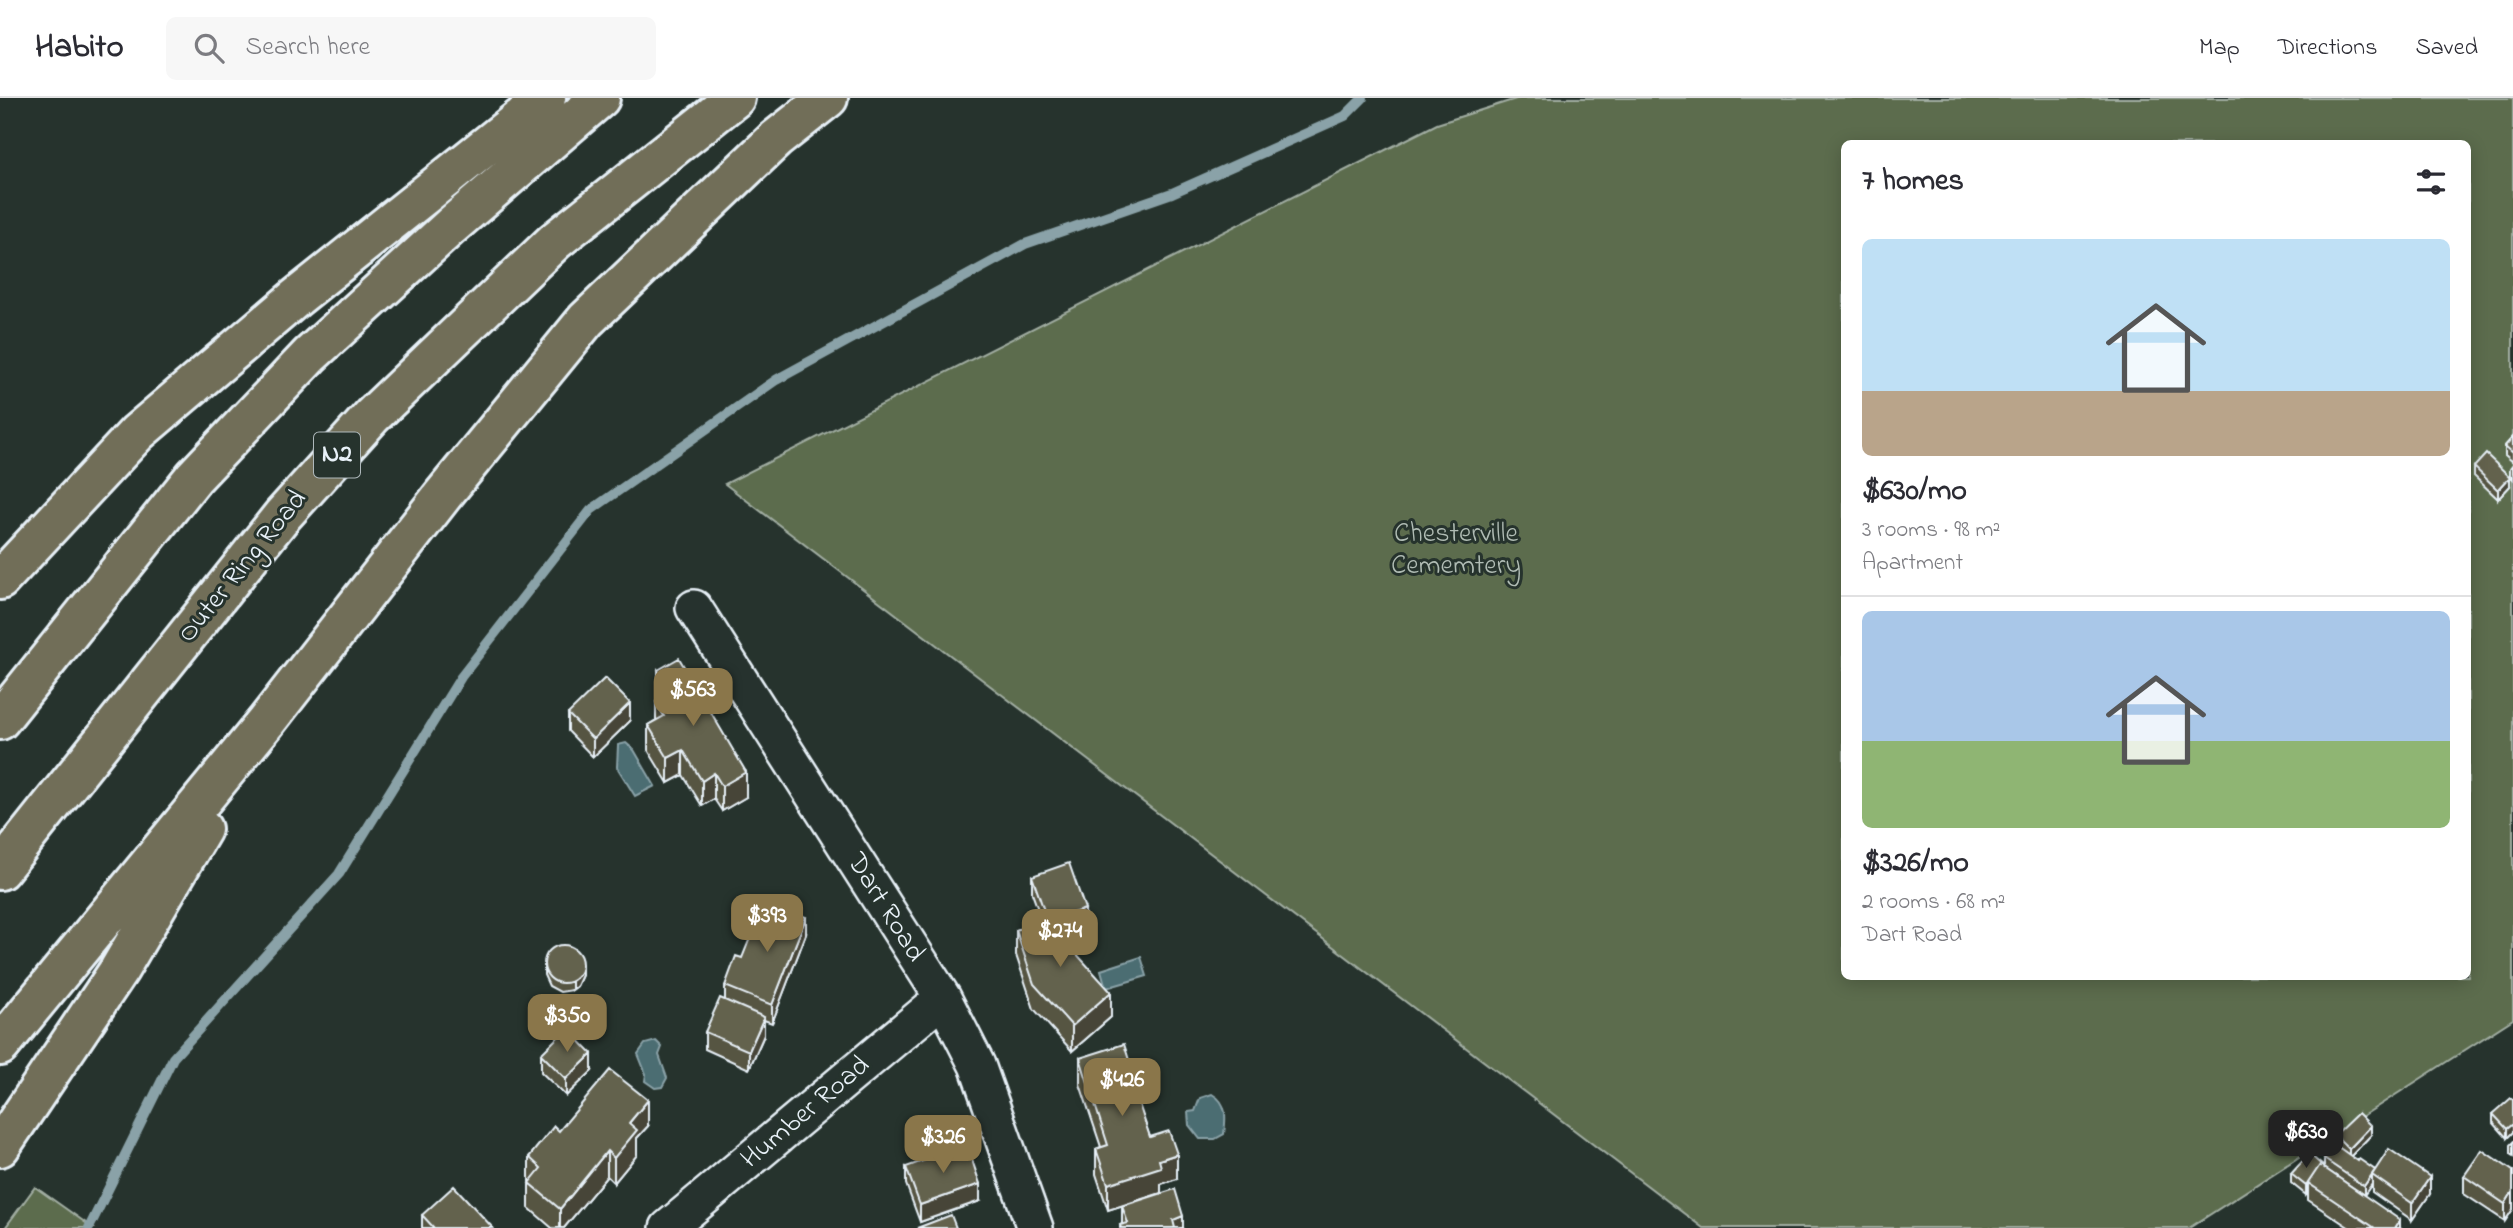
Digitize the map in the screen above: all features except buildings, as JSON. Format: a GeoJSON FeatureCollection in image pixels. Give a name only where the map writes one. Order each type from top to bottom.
{"type":"FeatureCollection","features":[{"type":"Feature","properties":{"kind":"highway"},"geometry":{"type":"LineString","coordinates":[[0,580],[137,433],[297,297],[546,98]]}},
{"type":"Feature","properties":{"kind":"highway"},"geometry":{"type":"LineString","coordinates":[[0,720],[194,477],[310,355],[451,226],[600,98]]}},
{"type":"Feature","properties":{"kind":"highway","name":"Outer Ring Road"},"geometry":{"type":"LineString","coordinates":[[0,870],[282,516],[372,416],[555,241],[735,98]]}},
{"type":"Feature","properties":{"kind":"highway"},"geometry":{"type":"LineString","coordinates":[[0,1046],[266,722],[443,495],[586,320],[776,139],[828,98]]}},
{"type":"Feature","properties":{"kind":"highway"},"geometry":{"type":"LineString","coordinates":[[0,1147],[119,970],[266,722]]}},
{"type":"Feature","properties":{"kind":"street","name":"Dart Road"},"geometry":{"type":"LineString","coordinates":[[694,608],[943,998],[976,1065],[1035,1228]]}},
{"type":"Feature","properties":{"kind":"street","name":"Humber Road"},"geometry":{"type":"LineString","coordinates":[[668,1228],[943,998]]}},
{"type":"Feature","properties":{"kind":"green space","name":"Chesterville Cememtery"},"geometry":{"type":"Polygon","coordinates":[[[1519,98],[2513,98],[2513,1019],[2189,1228],[1703,1228],[725,484],[1437,124],[1519,98]]]}},
{"type":"Feature","properties":{"kind":"green space"},"geometry":{"type":"Polygon","coordinates":[[[35,1187],[93,1228],[5,1228],[35,1187]]]}},
{"type":"Feature","properties":{"kind":"water"},"geometry":{"type":"Polygon","coordinates":[[[626,743],[634,750],[655,786],[635,796],[617,767],[618,745],[626,743]]]}},
{"type":"Feature","properties":{"kind":"water"},"geometry":{"type":"Polygon","coordinates":[[[1141,957],[1147,976],[1106,988],[1101,970],[1141,957]]]}},
{"type":"Feature","properties":{"kind":"water"},"geometry":{"type":"Polygon","coordinates":[[[656,1041],[662,1047],[659,1055],[667,1078],[662,1087],[655,1088],[645,1081],[646,1074],[638,1054],[645,1044],[656,1041]]]}},
{"type":"Feature","properties":{"kind":"water"},"geometry":{"type":"Polygon","coordinates":[[[1212,1094],[1223,1106],[1224,1134],[1215,1139],[1200,1139],[1189,1125],[1188,1112],[1195,1111],[1200,1098],[1212,1094]]]}},
{"type":"Feature","properties":{"kind":"waterway"},"geometry":{"type":"LineString","coordinates":[[89,1228],[173,1058],[339,874],[461,677],[591,510],[776,380],[1025,244],[1172,193],[1345,116],[1363,98]]}}]}
